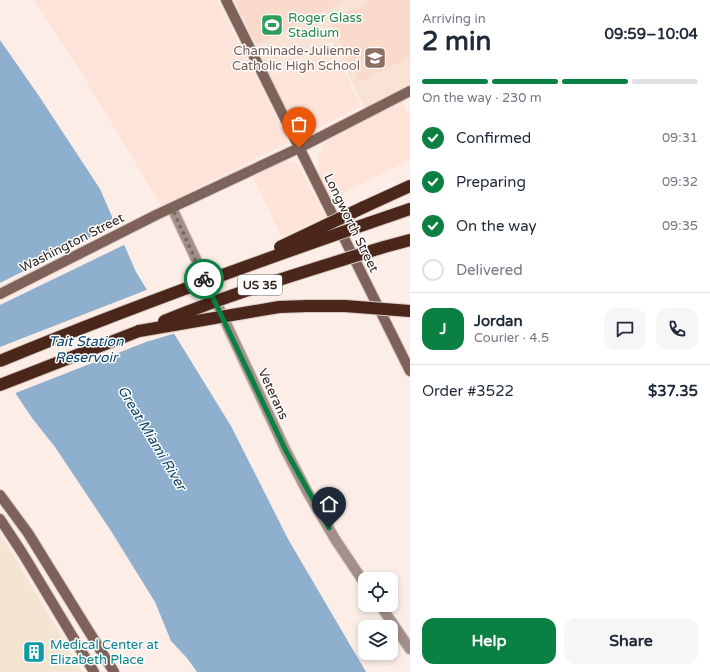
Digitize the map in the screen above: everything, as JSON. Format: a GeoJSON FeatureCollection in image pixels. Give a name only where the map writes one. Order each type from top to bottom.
{"type":"FeatureCollection","features":[{"type":"Feature","properties":{"kind":"highway"},"geometry":{"type":"LineString","coordinates":[[220,275],[410,186]]}},
{"type":"Feature","properties":{"kind":"highway","name":"US 35"},"geometry":{"type":"LineString","coordinates":[[0,361],[106,318],[220,275],[410,209]]}},
{"type":"Feature","properties":{"kind":"highway","name":"US 35"},"geometry":{"type":"LineString","coordinates":[[0,385],[208,303],[410,240]]}},
{"type":"Feature","properties":{"kind":"highway"},"geometry":{"type":"LineString","coordinates":[[139,331],[279,307],[345,306],[410,311]]}},
{"type":"Feature","properties":{"kind":"street","name":"Longworth Street"},"geometry":{"type":"LineString","coordinates":[[226,0],[410,371]]}},
{"type":"Feature","properties":{"kind":"street","name":"Washington Street"},"geometry":{"type":"LineString","coordinates":[[0,294],[156,215],[299,148],[410,91]]}},
{"type":"Feature","properties":{"kind":"street","name":"Veterans"},"geometry":{"type":"LineString","coordinates":[[172,208],[286,451],[308,494],[335,540],[358,574]]}},
{"type":"Feature","properties":{"kind":"street"},"geometry":{"type":"LineString","coordinates":[[0,495],[30,535],[114,672]]}},
{"type":"Feature","properties":{"kind":"street"},"geometry":{"type":"LineString","coordinates":[[0,520],[94,672]]}},
{"type":"Feature","properties":{"kind":"street"},"geometry":{"type":"LineString","coordinates":[[16,544],[30,535]]}},
{"type":"Feature","properties":{"kind":"street"},"geometry":{"type":"LineString","coordinates":[[48,596],[62,587]]}},
{"type":"Feature","properties":{"kind":"street"},"geometry":{"type":"LineString","coordinates":[[385,612],[410,649]]}},
{"type":"Feature","properties":{"kind":"shaded area"},"geometry":{"type":"Polygon","coordinates":[[[34,0],[217,0],[289,142],[161,206],[82,74],[34,0]]]}},
{"type":"Feature","properties":{"kind":"shaded area","name":"Chaminade-Julienne Catholic High School"},"geometry":{"type":"Polygon","coordinates":[[[226,0],[410,0],[410,91],[367,113],[332,42],[264,77],[226,0]]]}},
{"type":"Feature","properties":{"kind":"shaded area","name":"Roger Glass Stadium"},"geometry":{"type":"Polygon","coordinates":[[[235,0],[347,0],[257,45],[235,0]]]}},
{"type":"Feature","properties":{"kind":"shaded area"},"geometry":{"type":"Polygon","coordinates":[[[372,0],[410,0],[410,57],[360,82],[330,21],[372,0]]]}},
{"type":"Feature","properties":{"kind":"shaded area"},"geometry":{"type":"Polygon","coordinates":[[[331,45],[361,106],[318,128],[308,130],[300,129],[293,124],[270,76],[331,45]]]}},
{"type":"Feature","properties":{"kind":"shaded area"},"geometry":{"type":"Polygon","coordinates":[[[402,102],[410,117],[410,160],[330,200],[320,178],[318,166],[319,155],[324,144],[335,135],[402,102]]]}},
{"type":"Feature","properties":{"kind":"shaded area"},"geometry":{"type":"Polygon","coordinates":[[[285,161],[293,162],[299,166],[326,217],[282,237],[252,176],[285,161]]]}},
{"type":"Feature","properties":{"kind":"shaded area"},"geometry":{"type":"Polygon","coordinates":[[[0,535],[18,562],[82,672],[0,672],[0,535]]]}},
{"type":"Feature","properties":{"kind":"water","name":"Tait Station Reservoir"},"geometry":{"type":"Polygon","coordinates":[[[0,40],[100,189],[136,272],[231,426],[288,539],[366,672],[197,672],[187,658],[171,641],[155,602],[111,531],[55,447],[32,418],[0,370],[0,40]]]}},
{"type":"Feature","properties":{"kind":"pier"},"geometry":{"type":"Polygon","coordinates":[[[117,224],[126,244],[0,305],[0,283],[117,224]]]}},
{"type":"Feature","properties":{"kind":"pier"},"geometry":{"type":"Polygon","coordinates":[[[149,289],[176,333],[146,342],[13,394],[0,373],[0,347],[149,289]]]}},
{"type":"Feature","properties":{"kind":"way so far"},"geometry":{"type":"LineString","coordinates":[[204,279],[172,208],[299,148]]}},
{"type":"Feature","properties":{"kind":"place","name":"Roger Glass Stadium"},"geometry":{"type":"Point","coordinates":[272,25]}},
{"type":"Feature","properties":{"kind":"place","name":"Chaminade-Julienne Catholic High School"},"geometry":{"type":"Point","coordinates":[375,58]}},
{"type":"Feature","properties":{"kind":"place","name":"Medical Center at Elizabeth Place"},"geometry":{"type":"Point","coordinates":[34,652]}},
{"type":"Feature","properties":{"kind":"route"},"geometry":{"type":"LineString","coordinates":[[204,279],[286,451],[308,494],[329,528]]}},
{"type":"Feature","properties":{"kind":"water label","name":"Great Miami River"},"geometry":{"type":"Point","coordinates":[152,438]}}]}
